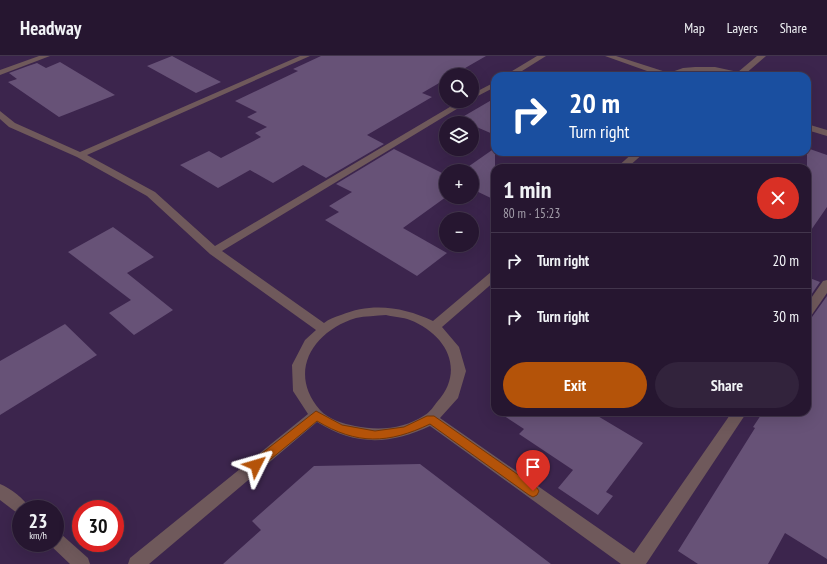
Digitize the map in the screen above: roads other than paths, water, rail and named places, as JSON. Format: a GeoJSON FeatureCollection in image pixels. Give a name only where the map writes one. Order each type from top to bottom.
{"type":"FeatureCollection","features":[{"type":"Feature","properties":{"kind":"street"},"geometry":{"type":"LineString","coordinates":[[22,56],[31,61]]}},
{"type":"Feature","properties":{"kind":"street"},"geometry":{"type":"LineString","coordinates":[[0,73],[46,56]]}},
{"type":"Feature","properties":{"kind":"street"},"geometry":{"type":"LineString","coordinates":[[80,155],[306,56]]}},
{"type":"Feature","properties":{"kind":"street"},"geometry":{"type":"LineString","coordinates":[[515,72],[542,56]]}},
{"type":"Feature","properties":{"kind":"street"},"geometry":{"type":"LineString","coordinates":[[609,56],[658,72]]}},
{"type":"Feature","properties":{"kind":"street"},"geometry":{"type":"LineString","coordinates":[[744,72],[762,56]]}},
{"type":"Feature","properties":{"kind":"street"},"geometry":{"type":"LineString","coordinates":[[679,72],[684,70],[703,69],[719,72]]}},
{"type":"Feature","properties":{"kind":"street"},"geometry":{"type":"LineString","coordinates":[[479,93],[491,86]]}},
{"type":"Feature","properties":{"kind":"street"},"geometry":{"type":"LineString","coordinates":[[214,251],[454,108]]}},
{"type":"Feature","properties":{"kind":"street"},"geometry":{"type":"LineString","coordinates":[[0,114],[12,125],[80,155],[151,194],[214,251],[325,330]]}},
{"type":"Feature","properties":{"kind":"street"},"geometry":{"type":"LineString","coordinates":[[811,128],[827,133]]}},
{"type":"Feature","properties":{"kind":"street"},"geometry":{"type":"LineString","coordinates":[[626,164],[635,156]]}},
{"type":"Feature","properties":{"kind":"street"},"geometry":{"type":"LineString","coordinates":[[434,327],[491,278]]}},
{"type":"Feature","properties":{"kind":"street"},"geometry":{"type":"LineString","coordinates":[[811,307],[827,284]]}},
{"type":"Feature","properties":{"kind":"street"},"geometry":{"type":"LineString","coordinates":[[386,311],[412,316],[434,327],[452,347],[459,372],[453,394],[431,419],[406,431],[375,436],[339,429],[316,415],[300,391],[298,365],[309,344],[325,330],[331,324],[355,314],[386,311]]}},
{"type":"Feature","properties":{"kind":"street"},"geometry":{"type":"LineString","coordinates":[[136,564],[316,415]]}},
{"type":"Feature","properties":{"kind":"street"},"geometry":{"type":"LineString","coordinates":[[431,419],[635,564],[737,416]]}},
{"type":"Feature","properties":{"kind":"street"},"geometry":{"type":"LineString","coordinates":[[0,491],[12,501]]}},
{"type":"Feature","properties":{"kind":"street"},"geometry":{"type":"LineString","coordinates":[[64,547],[82,564]]}}]}
